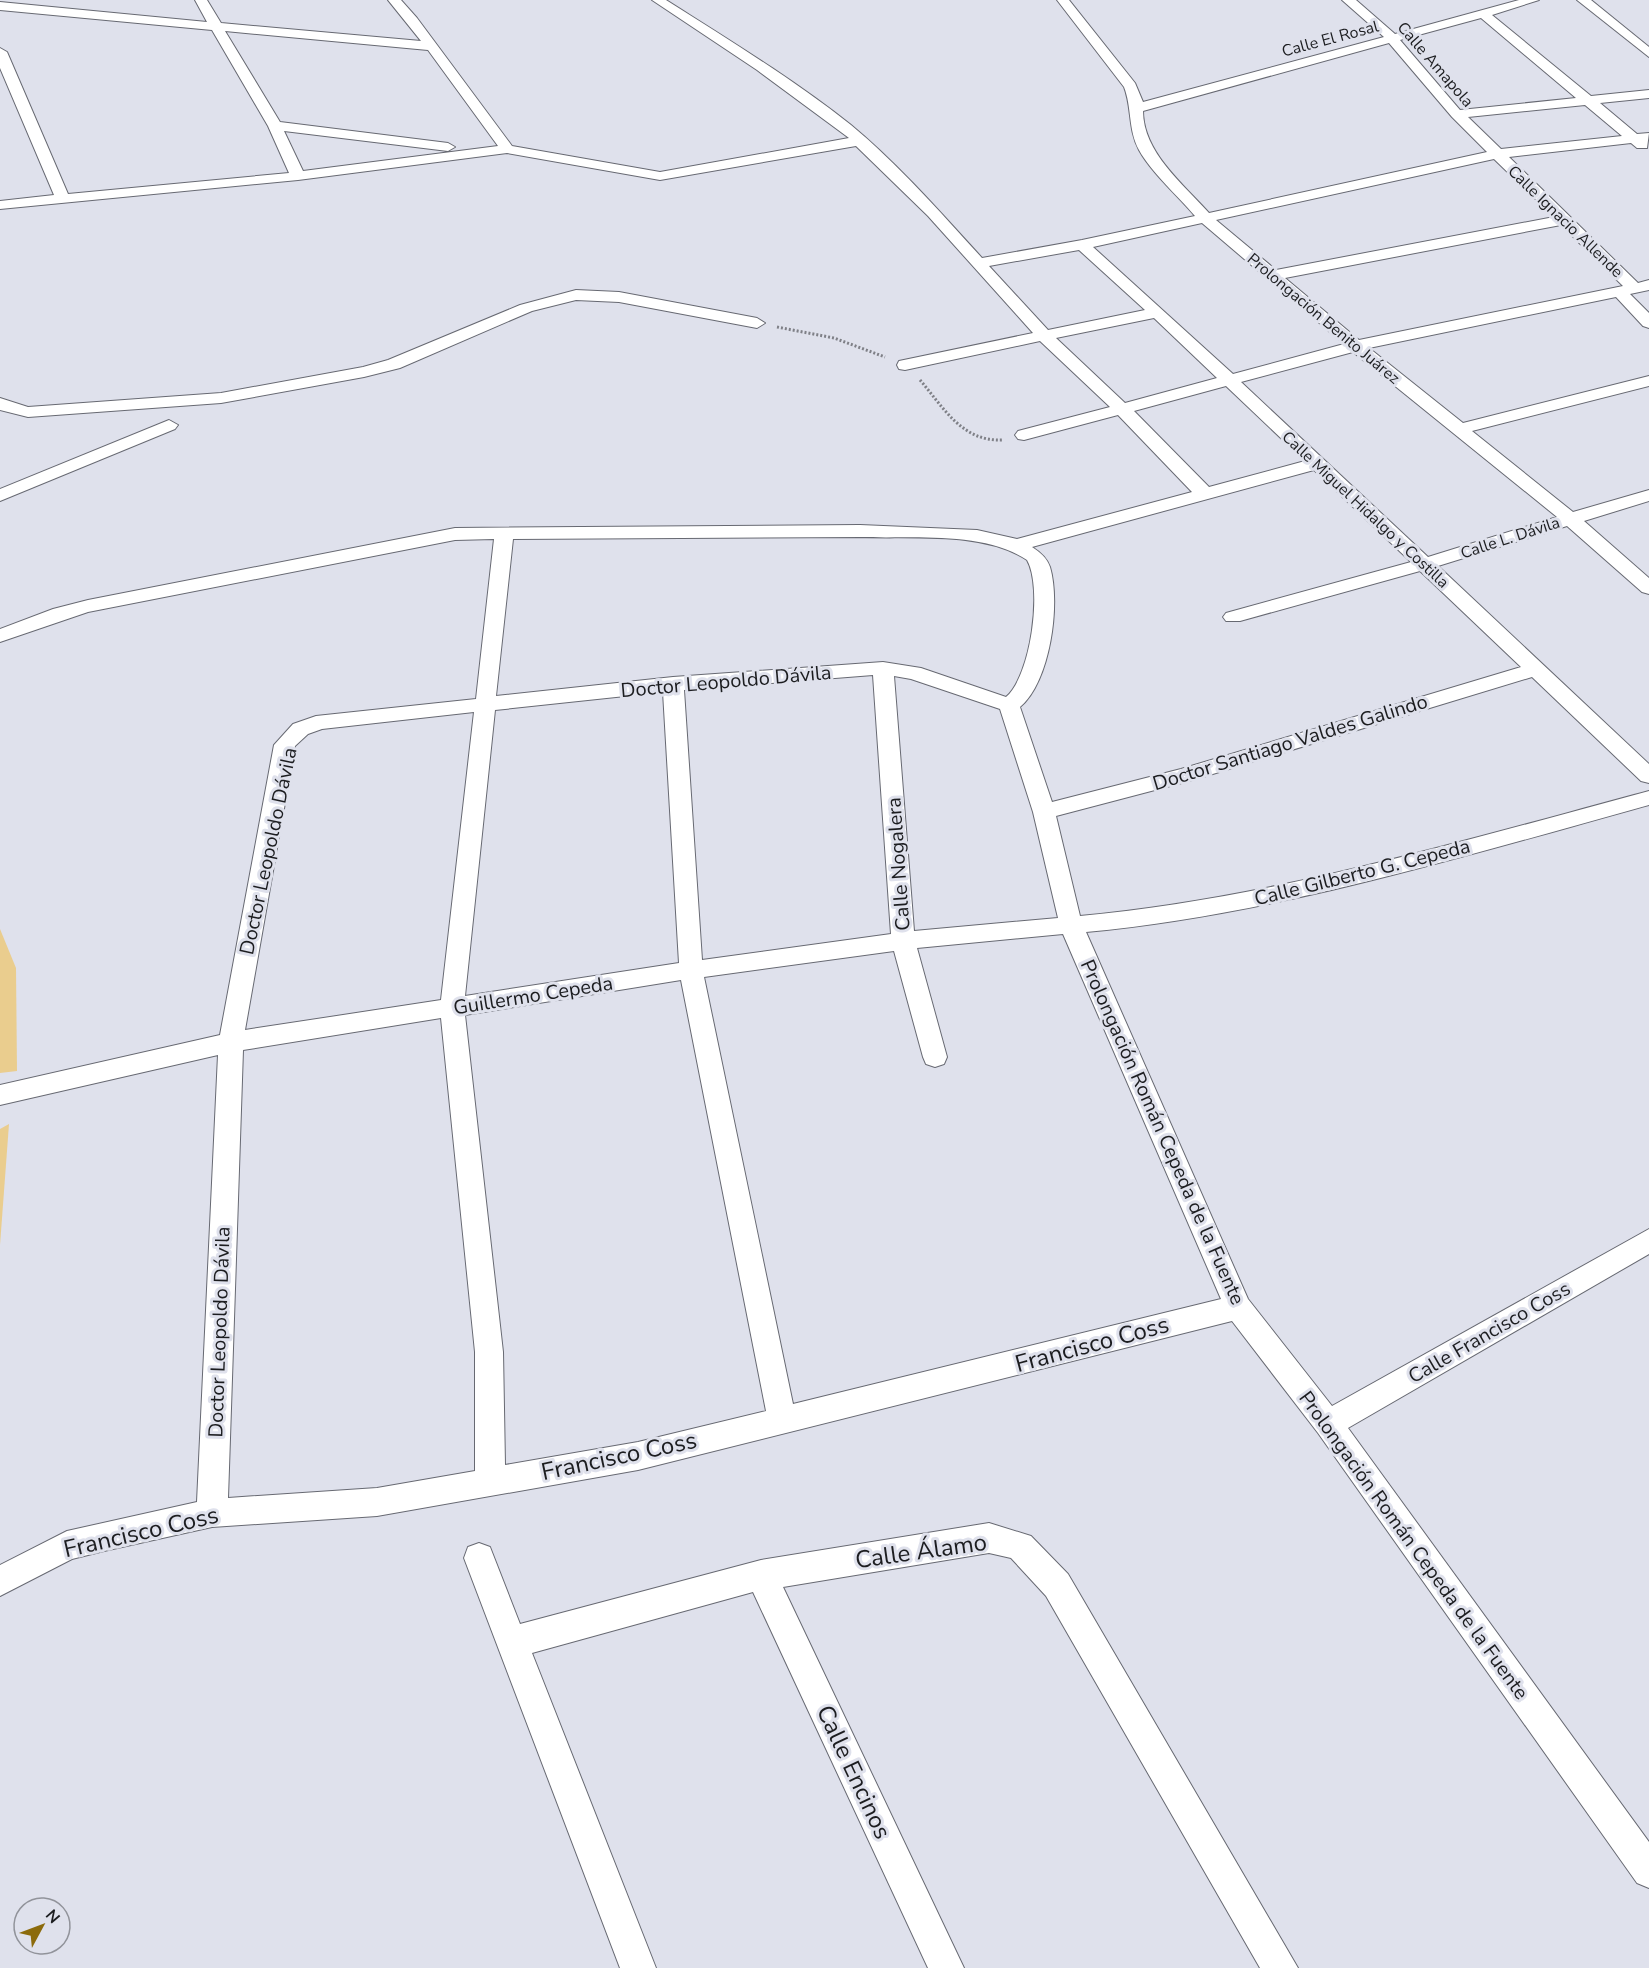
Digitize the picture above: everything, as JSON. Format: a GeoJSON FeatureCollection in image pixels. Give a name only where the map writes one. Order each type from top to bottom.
{"type":"FeatureCollection","features":[{"type":"Feature","properties":{"kind":"street"},"geometry":{"type":"LineString","coordinates":[[201,0],[275,126],[298,176]]}},
{"type":"Feature","properties":{"kind":"street"},"geometry":{"type":"LineString","coordinates":[[394,0],[413,21],[429,46],[507,149]]}},
{"type":"Feature","properties":{"kind":"street"},"geometry":{"type":"LineString","coordinates":[[658,0],[762,67],[824,112],[858,141],[933,213],[980,263],[988,277],[1044,336],[1120,407],[1203,492]]}},
{"type":"Feature","properties":{"kind":"street","name":"Prolongación Benito Juárez"},"geometry":{"type":"LineString","coordinates":[[1063,0],[1130,86],[1136,100],[1137,122],[1146,150],[1159,169],[1204,218],[1356,346],[1569,518],[1649,588]]}},
{"type":"Feature","properties":{"kind":"street","name":"Calle Amapola"},"geometry":{"type":"LineString","coordinates":[[1348,0],[1391,39],[1456,114],[1497,154]]}},
{"type":"Feature","properties":{"kind":"street","name":"Calle El Rosal"},"geometry":{"type":"LineString","coordinates":[[1137,108],[1533,0]]}},
{"type":"Feature","properties":{"kind":"street"},"geometry":{"type":"LineString","coordinates":[[1583,0],[1649,53]]}},
{"type":"Feature","properties":{"kind":"street"},"geometry":{"type":"LineString","coordinates":[[0,6],[429,46]]}},
{"type":"Feature","properties":{"kind":"street"},"geometry":{"type":"LineString","coordinates":[[1482,13],[1588,101],[1642,138],[1649,151]]}},
{"type":"Feature","properties":{"kind":"street"},"geometry":{"type":"LineString","coordinates":[[0,52],[63,200]]}},
{"type":"Feature","properties":{"kind":"street"},"geometry":{"type":"LineString","coordinates":[[1456,114],[1649,94]]}},
{"type":"Feature","properties":{"kind":"street"},"geometry":{"type":"LineString","coordinates":[[0,97],[20,99]]}},
{"type":"Feature","properties":{"kind":"street"},"geometry":{"type":"LineString","coordinates":[[275,126],[449,147],[507,149],[660,176],[858,141]]}},
{"type":"Feature","properties":{"kind":"street"},"geometry":{"type":"LineString","coordinates":[[980,263],[1082,245],[1497,154],[1642,138]]}},
{"type":"Feature","properties":{"kind":"street"},"geometry":{"type":"LineString","coordinates":[[0,206],[298,176],[507,149]]}},
{"type":"Feature","properties":{"kind":"street","name":"Calle Ignacio Allende"},"geometry":{"type":"LineString","coordinates":[[1497,154],[1634,289],[1649,323]]}},
{"type":"Feature","properties":{"kind":"street"},"geometry":{"type":"LineString","coordinates":[[1272,276],[1564,220]]}},
{"type":"Feature","properties":{"kind":"street","name":"Calle Miguel Hidalgo y Costilla"},"geometry":{"type":"LineString","coordinates":[[1082,245],[1231,381],[1649,776]]}},
{"type":"Feature","properties":{"kind":"street"},"geometry":{"type":"LineString","coordinates":[[1024,435],[1120,407],[1231,381],[1356,346],[1634,289]]}},
{"type":"Feature","properties":{"kind":"street"},"geometry":{"type":"LineString","coordinates":[[0,403],[17,411],[28,412],[197,400],[364,372],[394,364],[526,308],[576,295],[619,297],[757,323]]}},
{"type":"Feature","properties":{"kind":"street"},"geometry":{"type":"LineString","coordinates":[[905,365],[1157,312]]}},
{"type":"Feature","properties":{"kind":"street"},"geometry":{"type":"LineString","coordinates":[[1461,429],[1649,381]]}},
{"type":"Feature","properties":{"kind":"street"},"geometry":{"type":"LineString","coordinates":[[0,496],[169,425]]}},
{"type":"Feature","properties":{"kind":"street"},"geometry":{"type":"LineString","coordinates":[[1017,545],[1203,492],[1318,463]]}},
{"type":"Feature","properties":{"kind":"street","name":"Calle L. Dávila"},"geometry":{"type":"LineString","coordinates":[[1233,617],[1425,564],[1649,495]]}},
{"type":"Feature","properties":{"kind":"street"},"geometry":{"type":"LineString","coordinates":[[6,633],[88,606],[445,535],[860,531],[976,536],[1017,545],[1035,557],[1040,566],[1043,585],[1042,623],[1029,683],[1021,695],[1009,705]]}},
{"type":"Feature","properties":{"kind":"street"},"geometry":{"type":"LineString","coordinates":[[490,1481],[489,1352],[452,1008],[504,533]]}},
{"type":"Feature","properties":{"kind":"street","name":"Doctor Leopoldo Dávila"},"geometry":{"type":"LineString","coordinates":[[212,1513],[231,1042],[285,745],[295,733],[306,725],[322,722],[673,684],[883,668],[914,673],[1009,705]]}},
{"type":"Feature","properties":{"kind":"street","name":"Calle Nogalera"},"geometry":{"type":"LineString","coordinates":[[883,668],[903,941],[935,1057]]}},
{"type":"Feature","properties":{"kind":"street","name":"Doctor Santiago Valdes Galindo"},"geometry":{"type":"LineString","coordinates":[[1044,812],[1185,775],[1536,669]]}},
{"type":"Feature","properties":{"kind":"street"},"geometry":{"type":"LineString","coordinates":[[673,684],[691,970],[782,1419]]}},
{"type":"Feature","properties":{"kind":"street","name":"Prolongación Román Cepeda de la Fuente"},"geometry":{"type":"LineString","coordinates":[[1009,705],[1044,812],[1071,925],[1238,1307],[1328,1424],[1649,1871]]}},
{"type":"Feature","properties":{"kind":"street","name":"Calle Gilberto G. Cepeda"},"geometry":{"type":"LineString","coordinates":[[1071,925],[1146,918],[1250,900],[1460,850],[1649,798]]}},
{"type":"Feature","properties":{"kind":"street","name":"Guillermo Cepeda"},"geometry":{"type":"LineString","coordinates":[[0,1095],[231,1042],[691,970],[903,941],[1071,925]]}},
{"type":"Feature","properties":{"kind":"street","name":"Calle Francisco Coss"},"geometry":{"type":"LineString","coordinates":[[1328,1424],[1649,1240]]}},
{"type":"Feature","properties":{"kind":"street","name":"Francisco Coss"},"geometry":{"type":"LineString","coordinates":[[0,1581],[67,1546],[212,1513],[377,1502],[638,1456],[782,1419],[1002,1368],[1238,1307]]}},
{"type":"Feature","properties":{"kind":"street","name":"Calle Álamo"},"geometry":{"type":"LineString","coordinates":[[513,1642],[761,1575],[989,1538],[1020,1546],[1057,1585],[1280,1968]]}},
{"type":"Feature","properties":{"kind":"street"},"geometry":{"type":"LineString","coordinates":[[479,1558],[638,1968]]}},
{"type":"Feature","properties":{"kind":"street","name":"Calle Encinos"},"geometry":{"type":"LineString","coordinates":[[761,1575],[946,1968]]}},
{"type":"Feature","properties":{"kind":"shaded area"},"geometry":{"type":"Polygon","coordinates":[[[0,929],[16,968],[17,1071],[0,1073],[0,929]]]}},
{"type":"Feature","properties":{"kind":"shaded area"},"geometry":{"type":"Polygon","coordinates":[[[9,1124],[0,1245],[0,1129],[9,1124]]]}}]}
